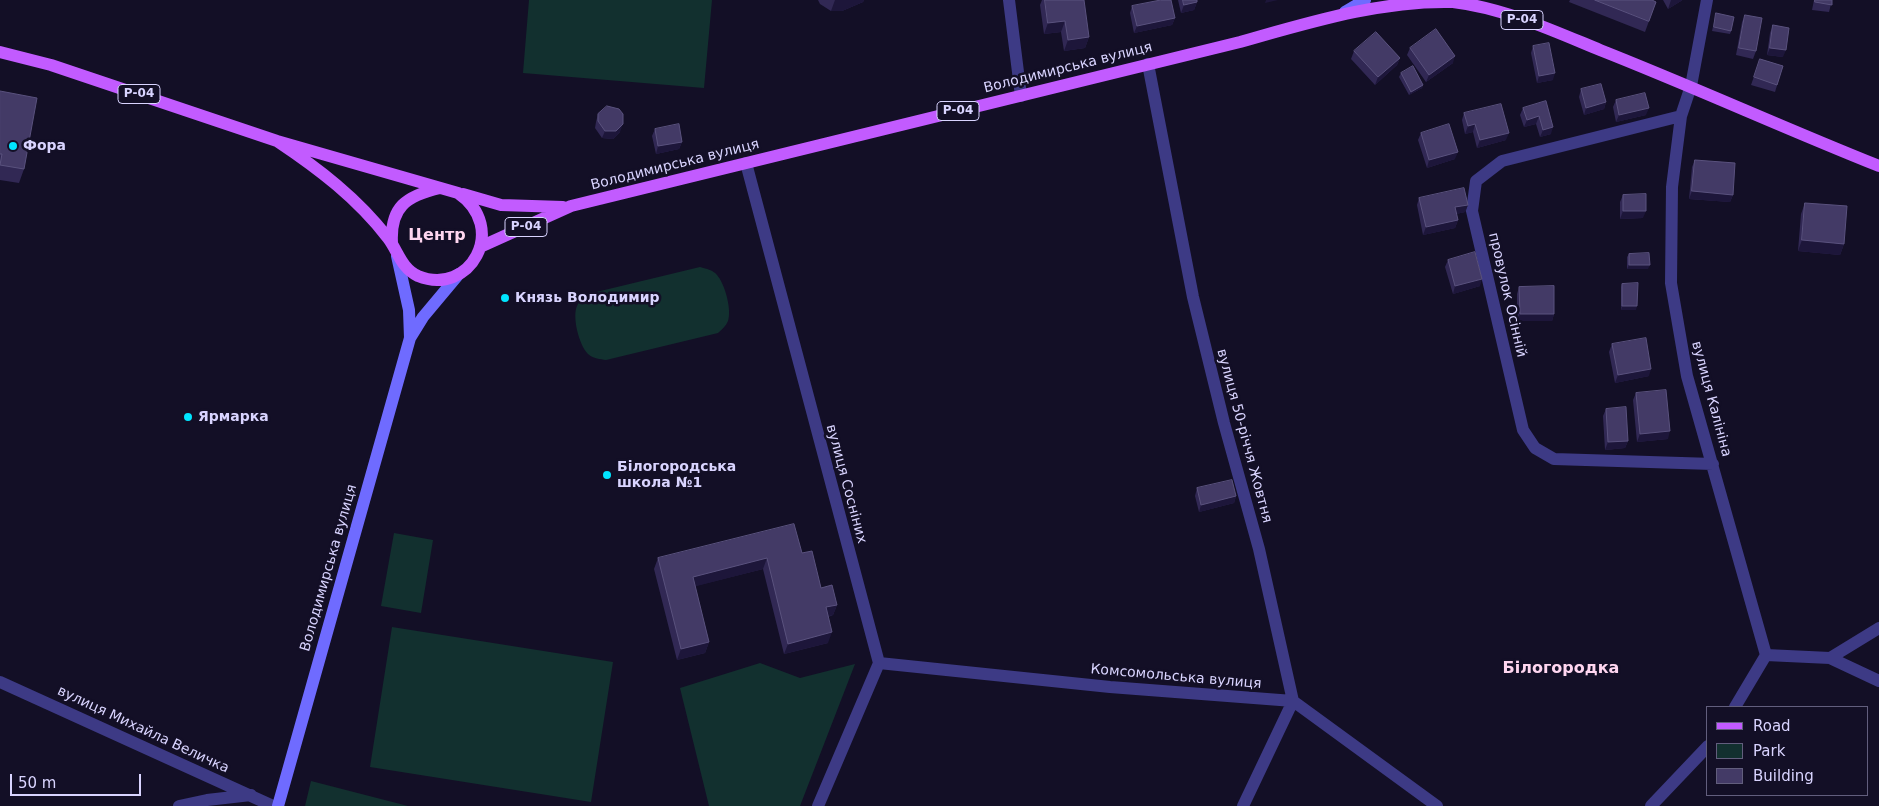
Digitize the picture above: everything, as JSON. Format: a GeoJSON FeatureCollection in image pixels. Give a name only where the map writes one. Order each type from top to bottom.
{"type":"FeatureCollection","features":[{"type":"Feature","properties":{"kind":"main road","name":"Володимирська вулиця"},"geometry":{"type":"LineString","coordinates":[[480,247],[571,206],[1240,42],[1345,12],[1365,0]]}},
{"type":"Feature","properties":{"kind":"main road"},"geometry":{"type":"LineString","coordinates":[[1476,0],[1491,11]]}},
{"type":"Feature","properties":{"kind":"main road","name":"Р-04"},"geometry":{"type":"LineString","coordinates":[[1345,12],[1403,2],[1454,2],[1491,11],[1540,26],[1691,86],[1879,166]]}},
{"type":"Feature","properties":{"kind":"main road","name":"Р-04"},"geometry":{"type":"LineString","coordinates":[[0,52],[51,65],[277,141],[458,193]]}},
{"type":"Feature","properties":{"kind":"main road","name":"Р-04"},"geometry":{"type":"LineString","coordinates":[[277,141],[320,170],[353,198],[371,216],[392,243],[406,267],[417,275],[430,279],[445,279],[459,274]]}},
{"type":"Feature","properties":{"kind":"main road"},"geometry":{"type":"LineString","coordinates":[[392,243],[395,215],[403,203],[414,196],[440,188]]}},
{"type":"Feature","properties":{"kind":"main road","name":"Володимирська вулиця"},"geometry":{"type":"LineString","coordinates":[[458,193],[501,205],[530,208],[571,206]]}},
{"type":"Feature","properties":{"kind":"main road"},"geometry":{"type":"LineString","coordinates":[[410,338],[423,317],[459,274],[475,259],[480,247],[483,235],[479,216],[468,200],[458,193]]}},
{"type":"Feature","properties":{"kind":"main road"},"geometry":{"type":"LineString","coordinates":[[398,256],[409,310],[410,338]]}},
{"type":"Feature","properties":{"kind":"main road","name":"Володимирська вулиця"},"geometry":{"type":"LineString","coordinates":[[278,806],[410,338]]}},
{"type":"Feature","properties":{"kind":"street"},"geometry":{"type":"LineString","coordinates":[[1008,0],[1021,96]]}},
{"type":"Feature","properties":{"kind":"street","name":"вулиця Калініна"},"geometry":{"type":"LineString","coordinates":[[1707,0],[1691,86],[1681,116],[1672,187],[1671,283],[1687,376],[1766,655]]}},
{"type":"Feature","properties":{"kind":"street","name":"вулиця 50-річчя Жовтня"},"geometry":{"type":"LineString","coordinates":[[1148,64],[1193,297],[1224,423],[1259,549],[1293,701]]}},
{"type":"Feature","properties":{"kind":"street","name":"провулок Осінній"},"geometry":{"type":"LineString","coordinates":[[1681,116],[1502,161],[1476,181],[1472,211],[1523,430],[1535,448],[1554,459],[1713,464]]}},
{"type":"Feature","properties":{"kind":"street","name":"вулиця Сосніних"},"geometry":{"type":"LineString","coordinates":[[746,163],[879,663]]}},
{"type":"Feature","properties":{"kind":"street"},"geometry":{"type":"LineString","coordinates":[[1830,658],[1879,628]]}},
{"type":"Feature","properties":{"kind":"street"},"geometry":{"type":"LineString","coordinates":[[1736,706],[1766,655],[1830,658],[1879,681]]}},
{"type":"Feature","properties":{"kind":"street"},"geometry":{"type":"LineString","coordinates":[[818,806],[879,663]]}},
{"type":"Feature","properties":{"kind":"street","name":"Комсомольська вулиця"},"geometry":{"type":"LineString","coordinates":[[879,663],[1110,687],[1293,701]]}},
{"type":"Feature","properties":{"kind":"street","name":"вулиця Михайла Величка"},"geometry":{"type":"LineString","coordinates":[[0,682],[273,806]]}},
{"type":"Feature","properties":{"kind":"street"},"geometry":{"type":"LineString","coordinates":[[1243,806],[1293,701],[1437,806]]}},
{"type":"Feature","properties":{"kind":"street"},"geometry":{"type":"LineString","coordinates":[[1651,806],[1706,748]]}},
{"type":"Feature","properties":{"kind":"street"},"geometry":{"type":"LineString","coordinates":[[179,806],[251,795]]}},
{"type":"Feature","properties":{"kind":"green space"},"geometry":{"type":"Polygon","coordinates":[[[529,0],[712,0],[704,88],[523,73],[529,0]]]}},
{"type":"Feature","properties":{"kind":"green space"},"geometry":{"type":"Polygon","coordinates":[[[700,267],[717,275],[723,284],[727,297],[728,321],[718,333],[606,360],[592,357],[585,350],[577,331],[575,317],[579,302],[588,294],[700,267]]]}},
{"type":"Feature","properties":{"kind":"green space"},"geometry":{"type":"Polygon","coordinates":[[[394,533],[433,540],[421,613],[381,606],[394,533]]]}},
{"type":"Feature","properties":{"kind":"green space"},"geometry":{"type":"Polygon","coordinates":[[[392,627],[613,662],[591,802],[370,767],[392,627]]]}},
{"type":"Feature","properties":{"kind":"green space"},"geometry":{"type":"Polygon","coordinates":[[[760,663],[800,678],[855,664],[800,806],[709,806],[680,688],[760,663]]]}},
{"type":"Feature","properties":{"kind":"green space"},"geometry":{"type":"Polygon","coordinates":[[[311,781],[408,806],[305,806],[311,781]]]}},
{"type":"Feature","properties":{"kind":"building"},"geometry":{"type":"Polygon","coordinates":[[[1045,0],[1084,0],[1089,37],[1068,40],[1065,21],[1048,23],[1045,0]]]}},
{"type":"Feature","properties":{"kind":"building"},"geometry":{"type":"Polygon","coordinates":[[[1161,0],[1171,0],[1175,18],[1137,26],[1132,6],[1161,0]]]}},
{"type":"Feature","properties":{"kind":"building"},"geometry":{"type":"Polygon","coordinates":[[[1183,0],[1197,0],[1197,2],[1184,5],[1183,0]]]}},
{"type":"Feature","properties":{"kind":"building"},"geometry":{"type":"Polygon","coordinates":[[[1595,0],[1652,0],[1656,2],[1649,21],[1595,0]]]}},
{"type":"Feature","properties":{"kind":"building"},"geometry":{"type":"Polygon","coordinates":[[[1815,0],[1832,0],[1832,5],[1815,2],[1815,0]]]}},
{"type":"Feature","properties":{"kind":"building"},"geometry":{"type":"Polygon","coordinates":[[[1716,13],[1734,17],[1731,31],[1714,27],[1716,13]]]}},
{"type":"Feature","properties":{"kind":"building"},"geometry":{"type":"Polygon","coordinates":[[[1745,15],[1762,18],[1756,51],[1739,48],[1745,15]]]}},
{"type":"Feature","properties":{"kind":"building"},"geometry":{"type":"Polygon","coordinates":[[[1773,25],[1789,28],[1786,50],[1770,48],[1773,25]]]}},
{"type":"Feature","properties":{"kind":"building"},"geometry":{"type":"Polygon","coordinates":[[[1436,29],[1455,56],[1429,75],[1410,48],[1436,29]]]}},
{"type":"Feature","properties":{"kind":"building"},"geometry":{"type":"Polygon","coordinates":[[[1376,32],[1400,58],[1378,77],[1354,51],[1376,32]]]}},
{"type":"Feature","properties":{"kind":"building"},"geometry":{"type":"Polygon","coordinates":[[[1549,43],[1555,73],[1539,76],[1533,46],[1549,43]]]}},
{"type":"Feature","properties":{"kind":"building"},"geometry":{"type":"Polygon","coordinates":[[[1760,59],[1783,66],[1777,85],[1754,77],[1760,59]]]}},
{"type":"Feature","properties":{"kind":"building"},"geometry":{"type":"Polygon","coordinates":[[[1413,66],[1423,85],[1411,92],[1401,73],[1413,66]]]}},
{"type":"Feature","properties":{"kind":"building"},"geometry":{"type":"Polygon","coordinates":[[[1601,84],[1606,102],[1586,108],[1581,89],[1601,84]]]}},
{"type":"Feature","properties":{"kind":"building","name":"Фора"},"geometry":{"type":"Polygon","coordinates":[[[0,91],[37,98],[24,169],[0,165],[2,154],[0,154],[0,91]]]}},
{"type":"Feature","properties":{"kind":"building"},"geometry":{"type":"Polygon","coordinates":[[[1645,93],[1649,108],[1619,115],[1616,100],[1645,93]]]}},
{"type":"Feature","properties":{"kind":"building"},"geometry":{"type":"Polygon","coordinates":[[[1546,101],[1553,127],[1543,130],[1539,116],[1527,120],[1523,108],[1546,101]]]}},
{"type":"Feature","properties":{"kind":"building"},"geometry":{"type":"Polygon","coordinates":[[[1501,104],[1509,133],[1480,140],[1475,124],[1468,126],[1464,113],[1501,104]]]}},
{"type":"Feature","properties":{"kind":"building"},"geometry":{"type":"Polygon","coordinates":[[[607,106],[619,109],[623,114],[623,124],[616,131],[605,131],[598,121],[598,114],[607,106]]]}},
{"type":"Feature","properties":{"kind":"building"},"geometry":{"type":"Polygon","coordinates":[[[679,124],[682,142],[658,146],[655,129],[679,124]]]}},
{"type":"Feature","properties":{"kind":"building"},"geometry":{"type":"Polygon","coordinates":[[[1449,124],[1458,152],[1429,160],[1421,133],[1449,124]]]}},
{"type":"Feature","properties":{"kind":"building"},"geometry":{"type":"Polygon","coordinates":[[[1695,160],[1735,163],[1733,195],[1692,191],[1695,160]]]}},
{"type":"Feature","properties":{"kind":"building"},"geometry":{"type":"Polygon","coordinates":[[[1464,188],[1468,205],[1455,207],[1458,220],[1426,227],[1419,198],[1464,188]]]}},
{"type":"Feature","properties":{"kind":"building"},"geometry":{"type":"Polygon","coordinates":[[[1646,194],[1646,211],[1623,211],[1623,195],[1646,194]]]}},
{"type":"Feature","properties":{"kind":"building"},"geometry":{"type":"Polygon","coordinates":[[[1805,203],[1847,206],[1844,244],[1802,240],[1805,203]]]}},
{"type":"Feature","properties":{"kind":"building"},"geometry":{"type":"Polygon","coordinates":[[[1475,252],[1482,279],[1455,286],[1448,260],[1475,252]]]}},
{"type":"Feature","properties":{"kind":"building"},"geometry":{"type":"Polygon","coordinates":[[[1649,253],[1650,265],[1629,265],[1629,254],[1649,253]]]}},
{"type":"Feature","properties":{"kind":"building"},"geometry":{"type":"Polygon","coordinates":[[[1638,283],[1637,306],[1622,306],[1622,284],[1638,283]]]}},
{"type":"Feature","properties":{"kind":"building"},"geometry":{"type":"Polygon","coordinates":[[[1554,286],[1554,314],[1520,314],[1519,287],[1554,286]]]}},
{"type":"Feature","properties":{"kind":"building"},"geometry":{"type":"Polygon","coordinates":[[[1646,338],[1651,369],[1618,375],[1612,344],[1646,338]]]}},
{"type":"Feature","properties":{"kind":"building"},"geometry":{"type":"Polygon","coordinates":[[[1666,390],[1670,431],[1640,434],[1636,393],[1666,390]]]}},
{"type":"Feature","properties":{"kind":"building"},"geometry":{"type":"Polygon","coordinates":[[[1626,407],[1628,441],[1608,442],[1606,409],[1626,407]]]}},
{"type":"Feature","properties":{"kind":"building"},"geometry":{"type":"Polygon","coordinates":[[[1232,480],[1236,496],[1201,505],[1197,488],[1232,480]]]}},
{"type":"Feature","properties":{"kind":"building"},"geometry":{"type":"Polygon","coordinates":[[[794,524],[802,553],[812,551],[821,588],[832,585],[837,605],[826,607],[832,632],[788,644],[767,558],[693,577],[709,642],[681,649],[658,558],[794,524]]]}},
{"type":"Feature","properties":{"kind":"place","name":"Фора"},"geometry":{"type":"Point","coordinates":[13,146]}},
{"type":"Feature","properties":{"kind":"place","name":"Князь Володимир"},"geometry":{"type":"Point","coordinates":[505,298]}},
{"type":"Feature","properties":{"kind":"place","name":"Ярмарка"},"geometry":{"type":"Point","coordinates":[188,417]}},
{"type":"Feature","properties":{"kind":"place","name":"Білогородська школа №1"},"geometry":{"type":"Point","coordinates":[607,475]}},
{"type":"Feature","properties":{"kind":"district","name":"Центр"},"geometry":{"type":"Point","coordinates":[437,236]}},
{"type":"Feature","properties":{"kind":"district","name":"Білогородка"},"geometry":{"type":"Point","coordinates":[1561,669]}}]}
